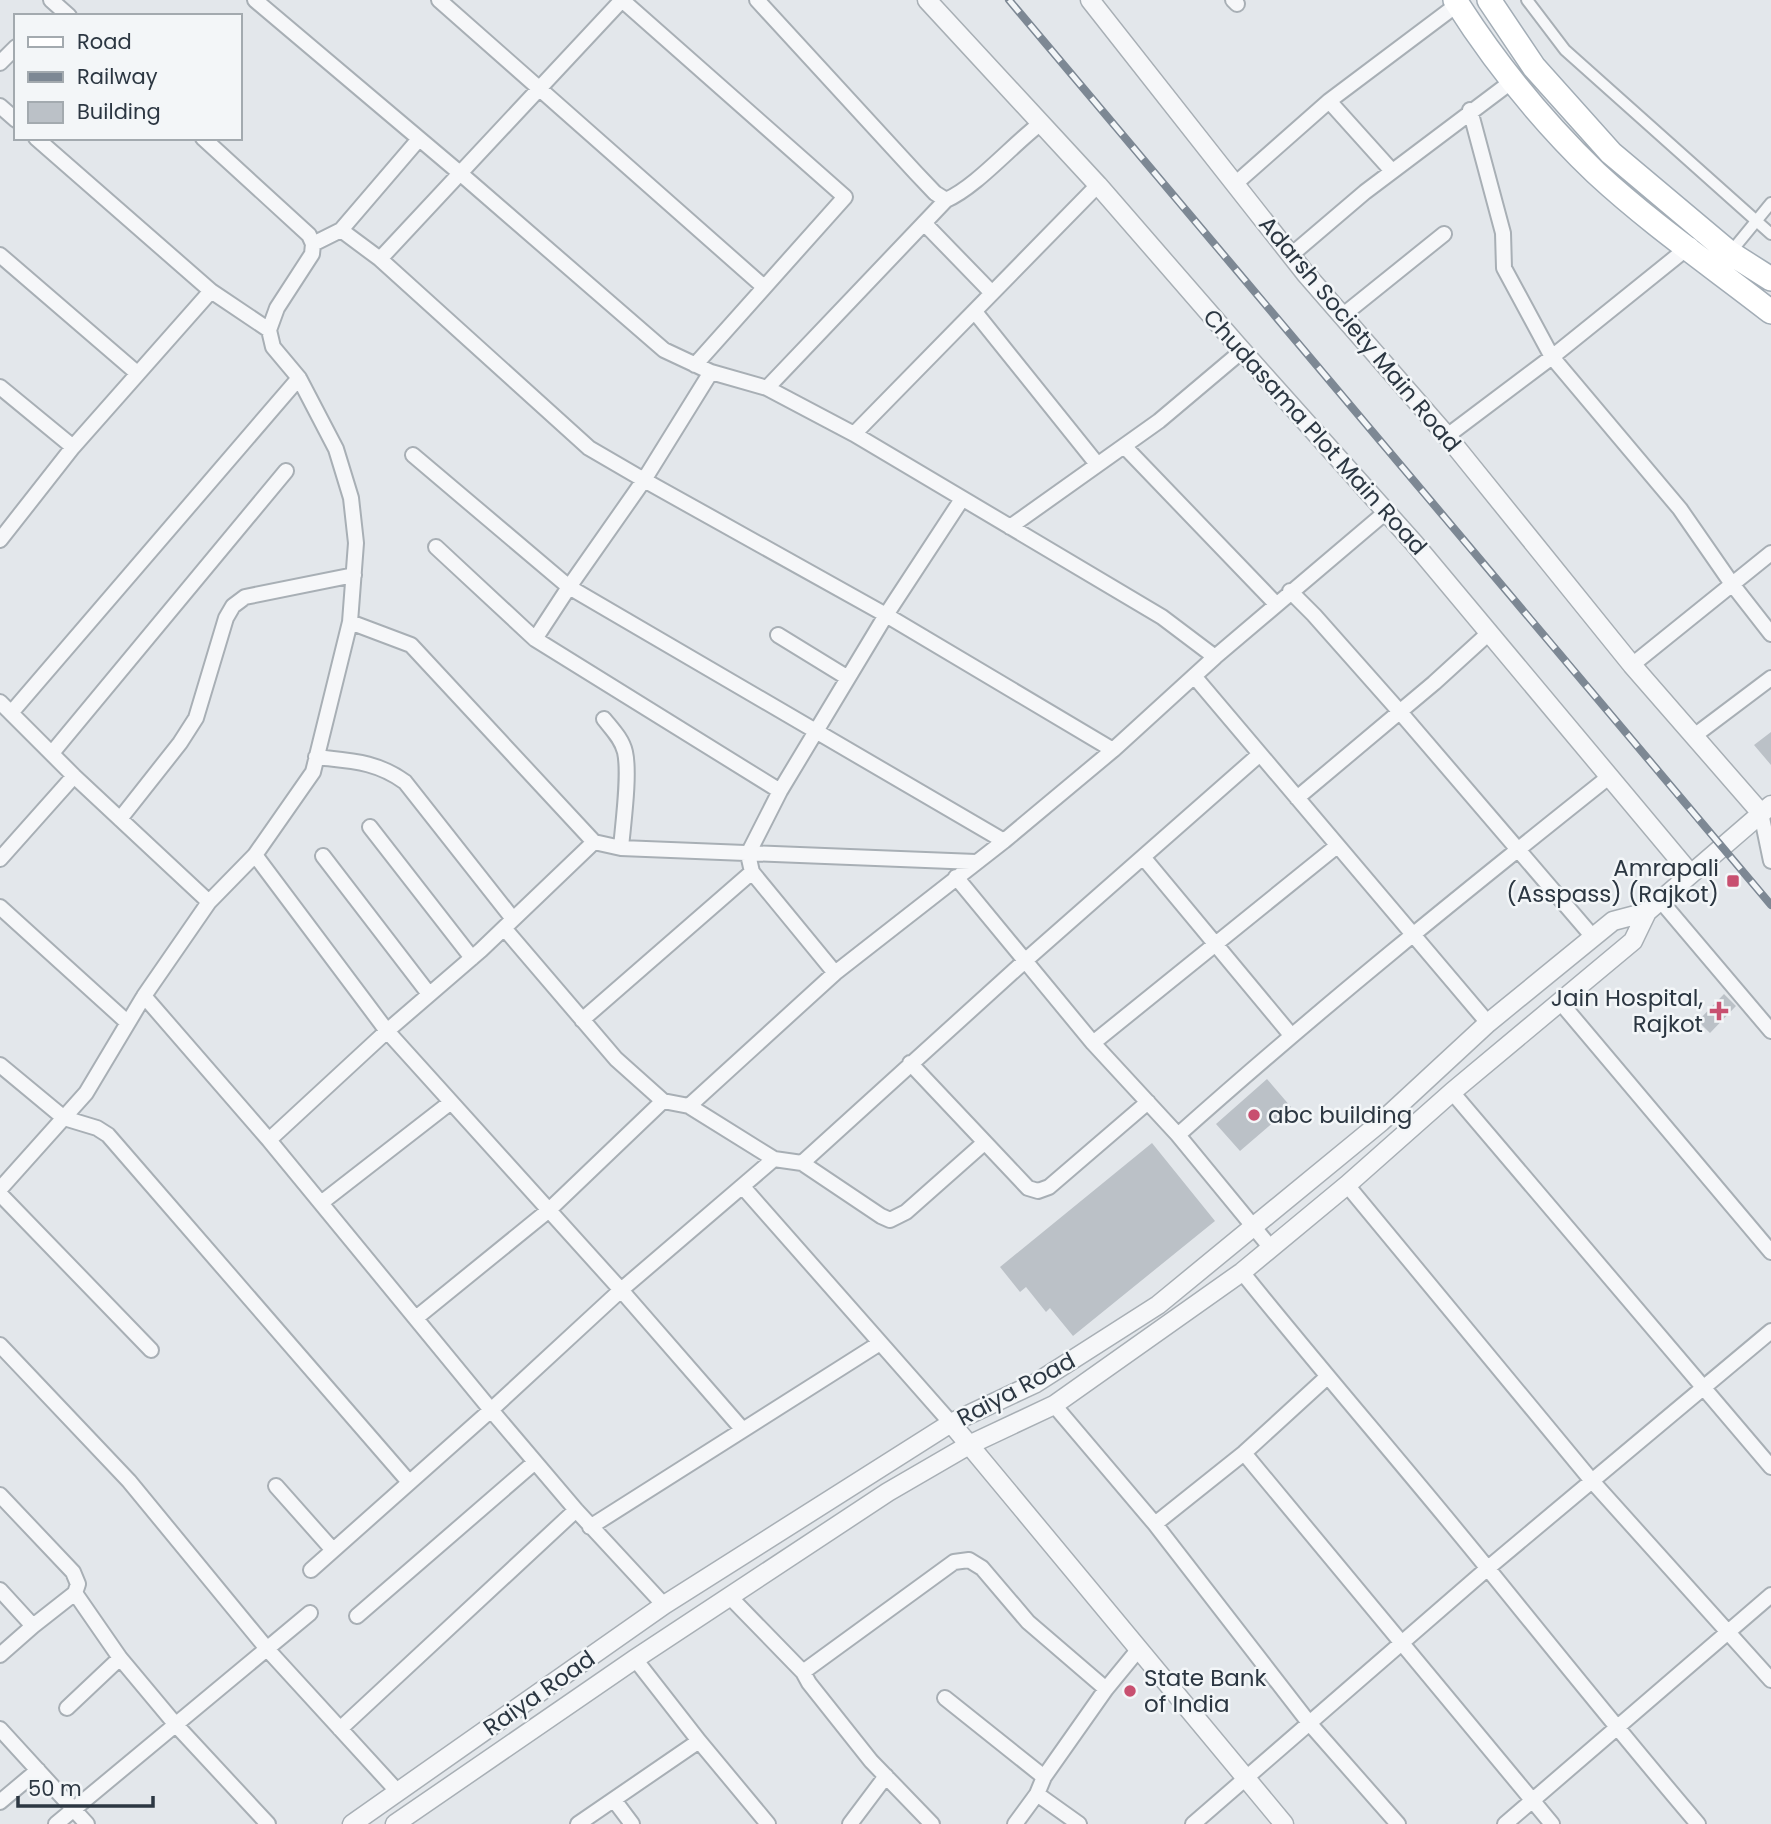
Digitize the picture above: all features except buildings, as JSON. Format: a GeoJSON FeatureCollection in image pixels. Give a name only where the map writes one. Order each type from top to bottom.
{"type":"FeatureCollection","features":[{"type":"Feature","properties":{"kind":"main road"},"geometry":{"type":"LineString","coordinates":[[1489,0],[1534,66],[1611,152],[1730,253],[1771,279]]}},
{"type":"Feature","properties":{"kind":"main road"},"geometry":{"type":"LineString","coordinates":[[1457,2],[1511,82],[1596,173],[1686,249],[1771,312]]}},
{"type":"Feature","properties":{"kind":"street"},"geometry":{"type":"LineString","coordinates":[[255,0],[664,350],[711,372],[767,388],[854,433],[1162,617],[1215,657]]}},
{"type":"Feature","properties":{"kind":"street"},"geometry":{"type":"LineString","coordinates":[[439,0],[764,287]]}},
{"type":"Feature","properties":{"kind":"street"},"geometry":{"type":"LineString","coordinates":[[380,259],[622,0],[845,197],[695,365]]}},
{"type":"Feature","properties":{"kind":"street"},"geometry":{"type":"LineString","coordinates":[[757,0],[916,173],[946,200]]}},
{"type":"Feature","properties":{"kind":"street","name":"Chudasama Plot Main Road"},"geometry":{"type":"LineString","coordinates":[[927,0],[1098,185],[1386,512],[1490,632],[1690,873]]}},
{"type":"Feature","properties":{"kind":"street","name":"Adarsh Society Main Road"},"geometry":{"type":"LineString","coordinates":[[1090,0],[1290,255],[1447,436],[1632,665],[1694,736],[1766,809]]}},
{"type":"Feature","properties":{"kind":"street"},"geometry":{"type":"LineString","coordinates":[[1527,0],[1565,50],[1771,234]]}},
{"type":"Feature","properties":{"kind":"street"},"geometry":{"type":"LineString","coordinates":[[1235,184],[1329,101],[1457,2]]}},
{"type":"Feature","properties":{"kind":"street"},"geometry":{"type":"LineString","coordinates":[[0,63],[14,49]]}},
{"type":"Feature","properties":{"kind":"street"},"geometry":{"type":"LineString","coordinates":[[1290,255],[1392,171],[1511,82]]}},
{"type":"Feature","properties":{"kind":"street"},"geometry":{"type":"LineString","coordinates":[[1329,101],[1392,171]]}},
{"type":"Feature","properties":{"kind":"street"},"geometry":{"type":"LineString","coordinates":[[0,106],[14,118]]}},
{"type":"Feature","properties":{"kind":"street"},"geometry":{"type":"LineString","coordinates":[[1471,110],[1503,233],[1504,268],[1552,357],[1680,509],[1732,584],[1771,634]]}},
{"type":"Feature","properties":{"kind":"street"},"geometry":{"type":"LineString","coordinates":[[767,388],[946,200],[961,194],[1017,141],[1041,123]]}},
{"type":"Feature","properties":{"kind":"street"},"geometry":{"type":"LineString","coordinates":[[313,244],[341,229],[419,139]]}},
{"type":"Feature","properties":{"kind":"street"},"geometry":{"type":"LineString","coordinates":[[38,140],[211,291],[269,330]]}},
{"type":"Feature","properties":{"kind":"street"},"geometry":{"type":"LineString","coordinates":[[151,1350],[0,1192],[86,1093],[144,996],[209,902],[255,855],[313,772],[350,622],[356,543],[351,498],[336,449],[299,378],[273,347],[269,330],[277,308],[312,254],[313,244],[309,234],[205,140]]}},
{"type":"Feature","properties":{"kind":"street"},"geometry":{"type":"LineString","coordinates":[[854,433],[1098,185]]}},
{"type":"Feature","properties":{"kind":"street"},"geometry":{"type":"LineString","coordinates":[[1730,253],[1771,203]]}},
{"type":"Feature","properties":{"kind":"street"},"geometry":{"type":"LineString","coordinates":[[924,223],[992,293]]}},
{"type":"Feature","properties":{"kind":"street"},"geometry":{"type":"LineString","coordinates":[[341,229],[380,259],[589,448],[886,615],[1114,750]]}},
{"type":"Feature","properties":{"kind":"street"},"geometry":{"type":"LineString","coordinates":[[1447,436],[1552,357],[1706,233]]}},
{"type":"Feature","properties":{"kind":"street"},"geometry":{"type":"LineString","coordinates":[[1342,316],[1444,234]]}},
{"type":"Feature","properties":{"kind":"street"},"geometry":{"type":"LineString","coordinates":[[0,255],[137,373]]}},
{"type":"Feature","properties":{"kind":"street"},"geometry":{"type":"LineString","coordinates":[[0,540],[73,447],[211,291]]}},
{"type":"Feature","properties":{"kind":"street"},"geometry":{"type":"LineString","coordinates":[[975,312],[1097,464]]}},
{"type":"Feature","properties":{"kind":"street"},"geometry":{"type":"LineString","coordinates":[[1010,527],[1159,421],[1242,351]]}},
{"type":"Feature","properties":{"kind":"street"},"geometry":{"type":"LineString","coordinates":[[535,639],[644,480],[711,372]]}},
{"type":"Feature","properties":{"kind":"street"},"geometry":{"type":"LineString","coordinates":[[11,713],[299,378]]}},
{"type":"Feature","properties":{"kind":"street"},"geometry":{"type":"LineString","coordinates":[[0,387],[73,447]]}},
{"type":"Feature","properties":{"kind":"street"},"geometry":{"type":"LineString","coordinates":[[1124,446],[1276,604]]}},
{"type":"Feature","properties":{"kind":"street"},"geometry":{"type":"LineString","coordinates":[[413,455],[569,587],[1004,841]]}},
{"type":"Feature","properties":{"kind":"street"},"geometry":{"type":"LineString","coordinates":[[52,753],[286,471]]}},
{"type":"Feature","properties":{"kind":"street"},"geometry":{"type":"LineString","coordinates":[[835,973],[752,872],[748,854],[779,791],[886,615],[962,499]]}},
{"type":"Feature","properties":{"kind":"street"},"geometry":{"type":"LineString","coordinates":[[690,1106],[835,973],[1004,841],[1114,750],[1215,657],[1386,512]]}},
{"type":"Feature","properties":{"kind":"street"},"geometry":{"type":"LineString","coordinates":[[436,547],[535,639],[779,791]]}},
{"type":"Feature","properties":{"kind":"street"},"geometry":{"type":"LineString","coordinates":[[1632,665],[1771,553]]}},
{"type":"Feature","properties":{"kind":"street"},"geometry":{"type":"LineString","coordinates":[[120,819],[180,743],[196,718],[226,618],[233,606],[245,597],[262,592],[354,575]]}},
{"type":"Feature","properties":{"kind":"street"},"geometry":{"type":"LineString","coordinates":[[1290,592],[1314,615],[1400,712],[1593,937]]}},
{"type":"Feature","properties":{"kind":"street"},"geometry":{"type":"LineString","coordinates":[[350,622],[411,645],[594,842],[621,848],[975,862]]}},
{"type":"Feature","properties":{"kind":"street"},"geometry":{"type":"LineString","coordinates":[[1297,798],[1490,632]]}},
{"type":"Feature","properties":{"kind":"street"},"geometry":{"type":"LineString","coordinates":[[778,635],[848,678]]}},
{"type":"Feature","properties":{"kind":"street"},"geometry":{"type":"LineString","coordinates":[[1194,676],[1488,1023]]}},
{"type":"Feature","properties":{"kind":"street"},"geometry":{"type":"LineString","coordinates":[[1694,736],[1771,678]]}},
{"type":"Feature","properties":{"kind":"street"},"geometry":{"type":"LineString","coordinates":[[0,702],[74,776],[209,902]]}},
{"type":"Feature","properties":{"kind":"street"},"geometry":{"type":"LineString","coordinates":[[604,719],[618,736],[625,751],[621,848]]}},
{"type":"Feature","properties":{"kind":"street"},"geometry":{"type":"LineString","coordinates":[[802,1163],[910,1063],[1260,754]]}},
{"type":"Feature","properties":{"kind":"street"},"geometry":{"type":"LineString","coordinates":[[316,757],[373,764],[390,771],[405,782],[582,1020],[616,1059],[663,1101],[690,1106],[774,1159],[802,1163],[890,1220],[906,1212],[984,1143]]}},
{"type":"Feature","properties":{"kind":"street"},"geometry":{"type":"LineString","coordinates":[[0,859],[74,776]]}},
{"type":"Feature","properties":{"kind":"street"},"geometry":{"type":"LineString","coordinates":[[1178,1135],[1291,1035],[1412,934],[1610,776]]}},
{"type":"Feature","properties":{"kind":"street"},"geometry":{"type":"LineString","coordinates":[[1766,809],[1771,861]]}},
{"type":"Feature","properties":{"kind":"street","name":"Raiya Road"},"geometry":{"type":"LineString","coordinates":[[395,1824],[635,1659],[888,1492],[969,1445],[1054,1405],[1242,1272],[1633,941],[1653,906],[1766,809]]}},
{"type":"Feature","properties":{"kind":"street"},"geometry":{"type":"LineString","coordinates":[[370,827],[472,958]]}},
{"type":"Feature","properties":{"kind":"street"},"geometry":{"type":"LineString","coordinates":[[269,1140],[387,1031],[472,958],[594,842]]}},
{"type":"Feature","properties":{"kind":"street"},"geometry":{"type":"LineString","coordinates":[[1093,1043],[1337,846]]}},
{"type":"Feature","properties":{"kind":"street"},"geometry":{"type":"LineString","coordinates":[[255,855],[387,1031],[621,1290],[743,1430]]}},
{"type":"Feature","properties":{"kind":"street"},"geometry":{"type":"LineString","coordinates":[[323,856],[429,994]]}},
{"type":"Feature","properties":{"kind":"street"},"geometry":{"type":"LineString","coordinates":[[1143,857],[1291,1035]]}},
{"type":"Feature","properties":{"kind":"street"},"geometry":{"type":"LineString","coordinates":[[582,1020],[752,872]]}},
{"type":"Feature","properties":{"kind":"street"},"geometry":{"type":"LineString","coordinates":[[957,877],[1027,959],[1093,1043],[1178,1135],[1271,1248]]}},
{"type":"Feature","properties":{"kind":"street"},"geometry":{"type":"LineString","coordinates":[[1653,906],[1771,1031]]}},
{"type":"Feature","properties":{"kind":"street","name":"Raiya Road"},"geometry":{"type":"LineString","coordinates":[[352,1824],[664,1605],[951,1423],[1036,1383],[1158,1304],[1381,1122],[1488,1023],[1593,937],[1614,921],[1653,906]]}},
{"type":"Feature","properties":{"kind":"street"},"geometry":{"type":"LineString","coordinates":[[0,907],[128,1023]]}},
{"type":"Feature","properties":{"kind":"street"},"geometry":{"type":"LineString","coordinates":[[144,996],[269,1140],[590,1527],[664,1605]]}},
{"type":"Feature","properties":{"kind":"street"},"geometry":{"type":"LineString","coordinates":[[1561,1003],[1771,1252]]}},
{"type":"Feature","properties":{"kind":"street"},"geometry":{"type":"LineString","coordinates":[[910,1063],[1028,1188],[1038,1191],[1049,1187],[1148,1102]]}},
{"type":"Feature","properties":{"kind":"street"},"geometry":{"type":"LineString","coordinates":[[0,1065],[64,1118],[97,1128],[108,1135],[409,1482]]}},
{"type":"Feature","properties":{"kind":"street"},"geometry":{"type":"LineString","coordinates":[[1452,1092],[1771,1467]]}},
{"type":"Feature","properties":{"kind":"street"},"geometry":{"type":"LineString","coordinates":[[416,1318],[549,1210],[663,1101]]}},
{"type":"Feature","properties":{"kind":"street"},"geometry":{"type":"LineString","coordinates":[[321,1203],[451,1102]]}},
{"type":"Feature","properties":{"kind":"street"},"geometry":{"type":"LineString","coordinates":[[311,1570],[621,1290],[774,1159]]}},
{"type":"Feature","properties":{"kind":"street"},"geometry":{"type":"LineString","coordinates":[[1347,1185],[1592,1481],[1771,1680]]}},
{"type":"Feature","properties":{"kind":"street"},"geometry":{"type":"LineString","coordinates":[[743,1187],[951,1423],[1284,1824]]}},
{"type":"Feature","properties":{"kind":"street"},"geometry":{"type":"LineString","coordinates":[[1242,1272],[1326,1378],[1488,1568],[1616,1728],[1698,1824]]}},
{"type":"Feature","properties":{"kind":"street"},"geometry":{"type":"LineString","coordinates":[[1193,1824],[1488,1568],[1771,1331]]}},
{"type":"Feature","properties":{"kind":"street"},"geometry":{"type":"LineString","coordinates":[[590,1527],[880,1343]]}},
{"type":"Feature","properties":{"kind":"street"},"geometry":{"type":"LineString","coordinates":[[0,1345],[129,1481],[268,1650],[398,1792]]}},
{"type":"Feature","properties":{"kind":"street"},"geometry":{"type":"LineString","coordinates":[[1155,1524],[1244,1453],[1326,1378]]}},
{"type":"Feature","properties":{"kind":"street"},"geometry":{"type":"LineString","coordinates":[[1054,1405],[1155,1524],[1310,1724],[1398,1824]]}},
{"type":"Feature","properties":{"kind":"street"},"geometry":{"type":"LineString","coordinates":[[1244,1453],[1552,1824]]}},
{"type":"Feature","properties":{"kind":"street"},"geometry":{"type":"LineString","coordinates":[[357,1616],[535,1462]]}},
{"type":"Feature","properties":{"kind":"street"},"geometry":{"type":"LineString","coordinates":[[276,1486],[332,1549]]}},
{"type":"Feature","properties":{"kind":"street"},"geometry":{"type":"LineString","coordinates":[[0,1495],[73,1572],[78,1584],[75,1594],[0,1655]]}},
{"type":"Feature","properties":{"kind":"street"},"geometry":{"type":"LineString","coordinates":[[340,1729],[576,1510]]}},
{"type":"Feature","properties":{"kind":"street"},"geometry":{"type":"LineString","coordinates":[[803,1672],[954,1562],[969,1560],[982,1568],[1028,1622],[1106,1689]]}},
{"type":"Feature","properties":{"kind":"street"},"geometry":{"type":"LineString","coordinates":[[0,1590],[33,1626]]}},
{"type":"Feature","properties":{"kind":"street"},"geometry":{"type":"LineString","coordinates":[[75,1594],[120,1658],[176,1725],[268,1824]]}},
{"type":"Feature","properties":{"kind":"street"},"geometry":{"type":"LineString","coordinates":[[1505,1824],[1771,1595]]}},
{"type":"Feature","properties":{"kind":"street"},"geometry":{"type":"LineString","coordinates":[[730,1597],[803,1672],[809,1683],[886,1776],[932,1824]]}},
{"type":"Feature","properties":{"kind":"street"},"geometry":{"type":"LineString","coordinates":[[57,1824],[310,1613]]}},
{"type":"Feature","properties":{"kind":"street"},"geometry":{"type":"LineString","coordinates":[[1016,1824],[1037,1794],[1044,1777],[1106,1689],[1138,1650]]}},
{"type":"Feature","properties":{"kind":"street"},"geometry":{"type":"LineString","coordinates":[[67,1708],[120,1658]]}},
{"type":"Feature","properties":{"kind":"street"},"geometry":{"type":"LineString","coordinates":[[635,1659],[768,1824]]}},
{"type":"Feature","properties":{"kind":"street"},"geometry":{"type":"LineString","coordinates":[[945,1698],[1044,1777]]}},
{"type":"Feature","properties":{"kind":"street"},"geometry":{"type":"LineString","coordinates":[[0,1728],[87,1824]]}},
{"type":"Feature","properties":{"kind":"street"},"geometry":{"type":"LineString","coordinates":[[578,1824],[699,1741]]}},
{"type":"Feature","properties":{"kind":"street"},"geometry":{"type":"LineString","coordinates":[[0,1802],[38,1770]]}},
{"type":"Feature","properties":{"kind":"street"},"geometry":{"type":"LineString","coordinates":[[850,1824],[886,1776]]}},
{"type":"Feature","properties":{"kind":"street"},"geometry":{"type":"LineString","coordinates":[[1037,1794],[1079,1824]]}},
{"type":"Feature","properties":{"kind":"street"},"geometry":{"type":"LineString","coordinates":[[614,1800],[632,1824]]}},
{"type":"Feature","properties":{"kind":"railway"},"geometry":{"type":"LineString","coordinates":[[1009,0],[1771,905]]}},
{"type":"Feature","properties":{"kind":"place","name":"Amrapali (Asspass) (Rajkot)"},"geometry":{"type":"Point","coordinates":[1733,881]}},
{"type":"Feature","properties":{"kind":"place","name":"Jain Hospital, Rajkot"},"geometry":{"type":"Point","coordinates":[1719,1011]}},
{"type":"Feature","properties":{"kind":"place","name":"abc building"},"geometry":{"type":"Point","coordinates":[1254,1115]}},
{"type":"Feature","properties":{"kind":"place","name":"State Bank of India"},"geometry":{"type":"Point","coordinates":[1130,1691]}}]}
